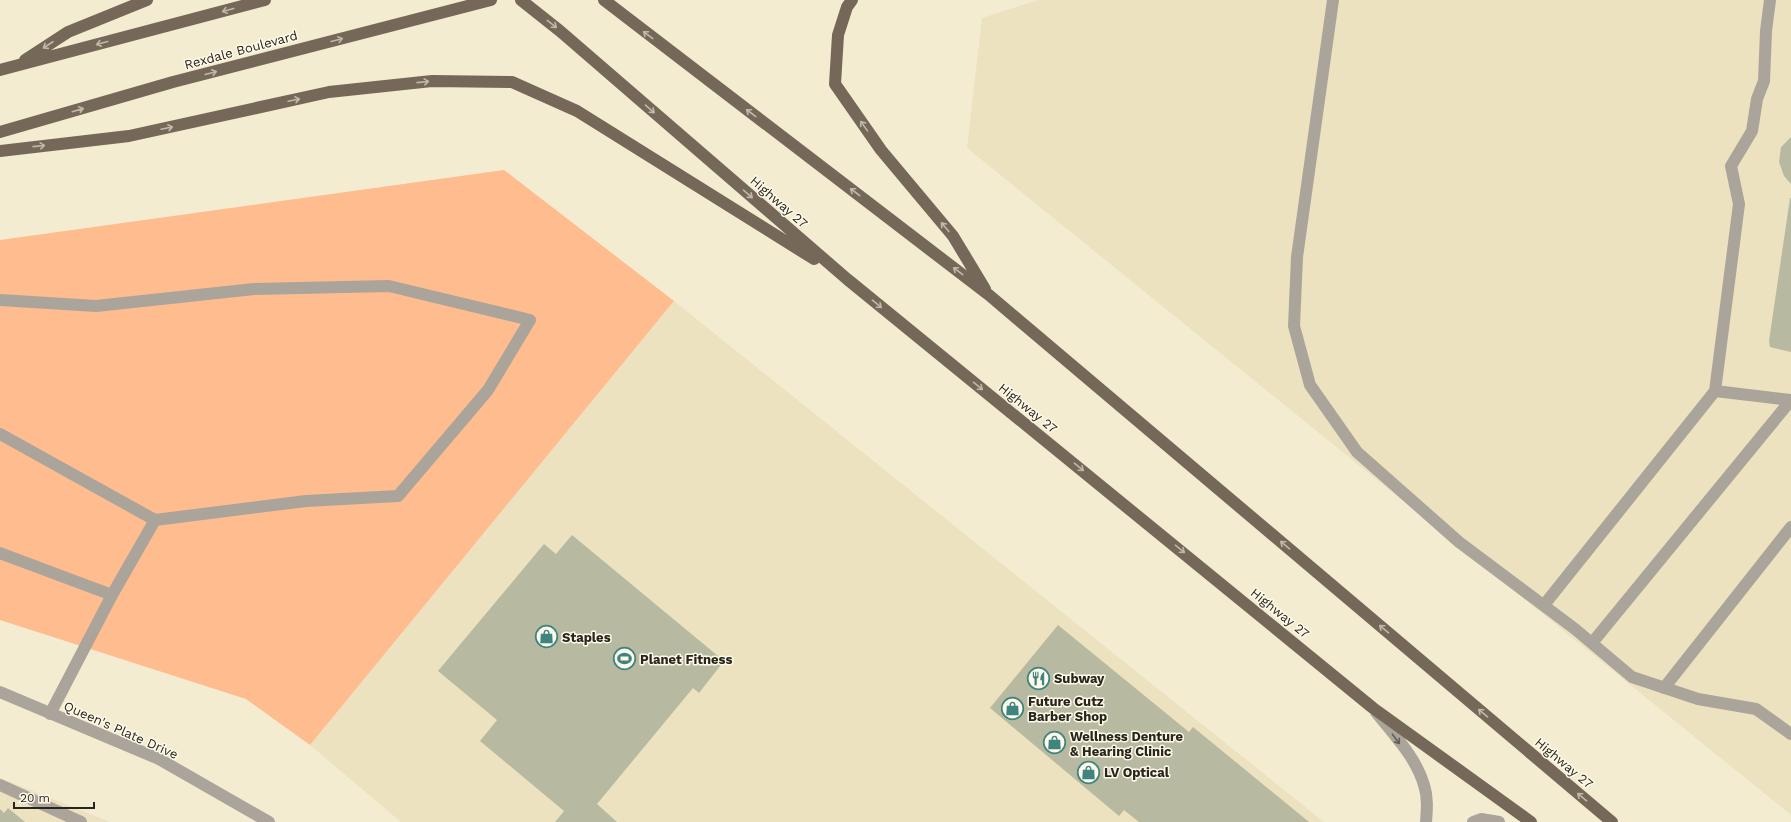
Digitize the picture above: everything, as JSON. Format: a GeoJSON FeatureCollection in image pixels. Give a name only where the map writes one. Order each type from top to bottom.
{"type":"FeatureCollection","features":[{"type":"Feature","properties":{"kind":"main road"},"geometry":{"type":"LineString","coordinates":[[14,67],[68,32],[147,0]]}},
{"type":"Feature","properties":{"kind":"main road"},"geometry":{"type":"LineString","coordinates":[[0,70],[265,0]]}},
{"type":"Feature","properties":{"kind":"main road","name":"Rexdale Boulevard"},"geometry":{"type":"LineString","coordinates":[[0,132],[173,82],[491,0]]}},
{"type":"Feature","properties":{"kind":"main road","name":"Highway 27"},"geometry":{"type":"LineString","coordinates":[[521,0],[560,31],[846,279],[1373,708],[1531,822]]}},
{"type":"Feature","properties":{"kind":"main road","name":"Highway 27"},"geometry":{"type":"LineString","coordinates":[[604,0],[989,295],[1612,822]]}},
{"type":"Feature","properties":{"kind":"main road"},"geometry":{"type":"LineString","coordinates":[[852,0],[847,7],[838,35],[835,84],[881,150],[953,236],[989,295]]}},
{"type":"Feature","properties":{"kind":"main road"},"geometry":{"type":"LineString","coordinates":[[0,151],[129,136],[329,92],[432,81],[512,82],[577,111],[846,279]]}},
{"type":"Feature","properties":{"kind":"street"},"geometry":{"type":"LineString","coordinates":[[1333,0],[1297,257],[1294,326],[1310,386],[1357,452],[1460,542],[1544,605],[1632,677],[1698,699],[1756,709],[1791,734]]}},
{"type":"Feature","properties":{"kind":"street"},"geometry":{"type":"LineString","coordinates":[[1544,605],[1715,391],[1739,204],[1731,166],[1752,131],[1757,99],[1764,81],[1766,31],[1770,0]]}},
{"type":"Feature","properties":{"kind":"street"},"geometry":{"type":"LineString","coordinates":[[0,300],[96,306],[254,289],[389,286],[530,320],[488,390],[398,496],[306,500],[154,520],[0,434]]}},
{"type":"Feature","properties":{"kind":"street"},"geometry":{"type":"LineString","coordinates":[[1715,391],[1791,400]]}},
{"type":"Feature","properties":{"kind":"street"},"geometry":{"type":"LineString","coordinates":[[1592,643],[1791,400]]}},
{"type":"Feature","properties":{"kind":"street"},"geometry":{"type":"LineString","coordinates":[[50,714],[112,595],[154,520]]}},
{"type":"Feature","properties":{"kind":"street"},"geometry":{"type":"LineString","coordinates":[[1664,688],[1791,527]]}},
{"type":"Feature","properties":{"kind":"street"},"geometry":{"type":"LineString","coordinates":[[0,553],[112,595]]}},
{"type":"Feature","properties":{"kind":"street","name":"Queen's Plate Drive"},"geometry":{"type":"LineString","coordinates":[[0,692],[159,759],[269,822]]}},
{"type":"Feature","properties":{"kind":"street"},"geometry":{"type":"LineString","coordinates":[[1373,708],[1414,763],[1424,785],[1427,803],[1426,822]]}},
{"type":"Feature","properties":{"kind":"street"},"geometry":{"type":"LineString","coordinates":[[0,785],[74,821]]}},
{"type":"Feature","properties":{"kind":"street"},"geometry":{"type":"LineString","coordinates":[[1473,822],[1481,819],[1499,822]]}},
{"type":"Feature","properties":{"kind":"shaded area"},"geometry":{"type":"Polygon","coordinates":[[[1038,0],[1791,0],[1791,815],[967,148],[982,18],[1038,0]]]}},
{"type":"Feature","properties":{"kind":"shaded area"},"geometry":{"type":"Polygon","coordinates":[[[504,170],[674,301],[310,745],[246,699],[0,620],[0,240],[504,170]]]}},
{"type":"Feature","properties":{"kind":"shaded area"},"geometry":{"type":"Polygon","coordinates":[[[674,301],[1324,822],[401,822],[310,745],[674,301]]]}},
{"type":"Feature","properties":{"kind":"shaded area"},"geometry":{"type":"Polygon","coordinates":[[[0,778],[110,822],[0,822],[0,778]]]}},
{"type":"Feature","properties":{"kind":"building"},"geometry":{"type":"Polygon","coordinates":[[[1791,137],[1791,184],[1784,176],[1779,162],[1781,147],[1791,137]]]}},
{"type":"Feature","properties":{"kind":"building"},"geometry":{"type":"Polygon","coordinates":[[[1790,198],[1791,352],[1770,347],[1769,341],[1790,198]]]}},
{"type":"Feature","properties":{"kind":"building"},"geometry":{"type":"Polygon","coordinates":[[[572,535],[724,661],[699,693],[693,688],[597,804],[617,822],[555,822],[564,811],[480,741],[497,720],[438,671],[544,544],[556,554],[572,535]]]}},
{"type":"Feature","properties":{"kind":"building"},"geometry":{"type":"Polygon","coordinates":[[[1058,625],[1189,732],[1193,727],[1309,822],[1139,822],[1124,810],[1119,816],[990,708],[1058,625]]]}},
{"type":"Feature","properties":{"kind":"building"},"geometry":{"type":"Polygon","coordinates":[[[8,808],[25,822],[0,822],[0,809],[4,813],[8,808]]]}},
{"type":"Feature","properties":{"kind":"place","name":"Staples"},"geometry":{"type":"Point","coordinates":[547,637]}},
{"type":"Feature","properties":{"kind":"place","name":"Planet Fitness"},"geometry":{"type":"Point","coordinates":[625,659]}},
{"type":"Feature","properties":{"kind":"place","name":"Subway"},"geometry":{"type":"Point","coordinates":[1038,678]}},
{"type":"Feature","properties":{"kind":"place","name":"Future Cutz Barber Shop"},"geometry":{"type":"Point","coordinates":[1012,708]}},
{"type":"Feature","properties":{"kind":"place","name":"Wellness Denture & Hearing Clinic"},"geometry":{"type":"Point","coordinates":[1055,743]}},
{"type":"Feature","properties":{"kind":"place","name":"LV Optical"},"geometry":{"type":"Point","coordinates":[1089,772]}}]}
